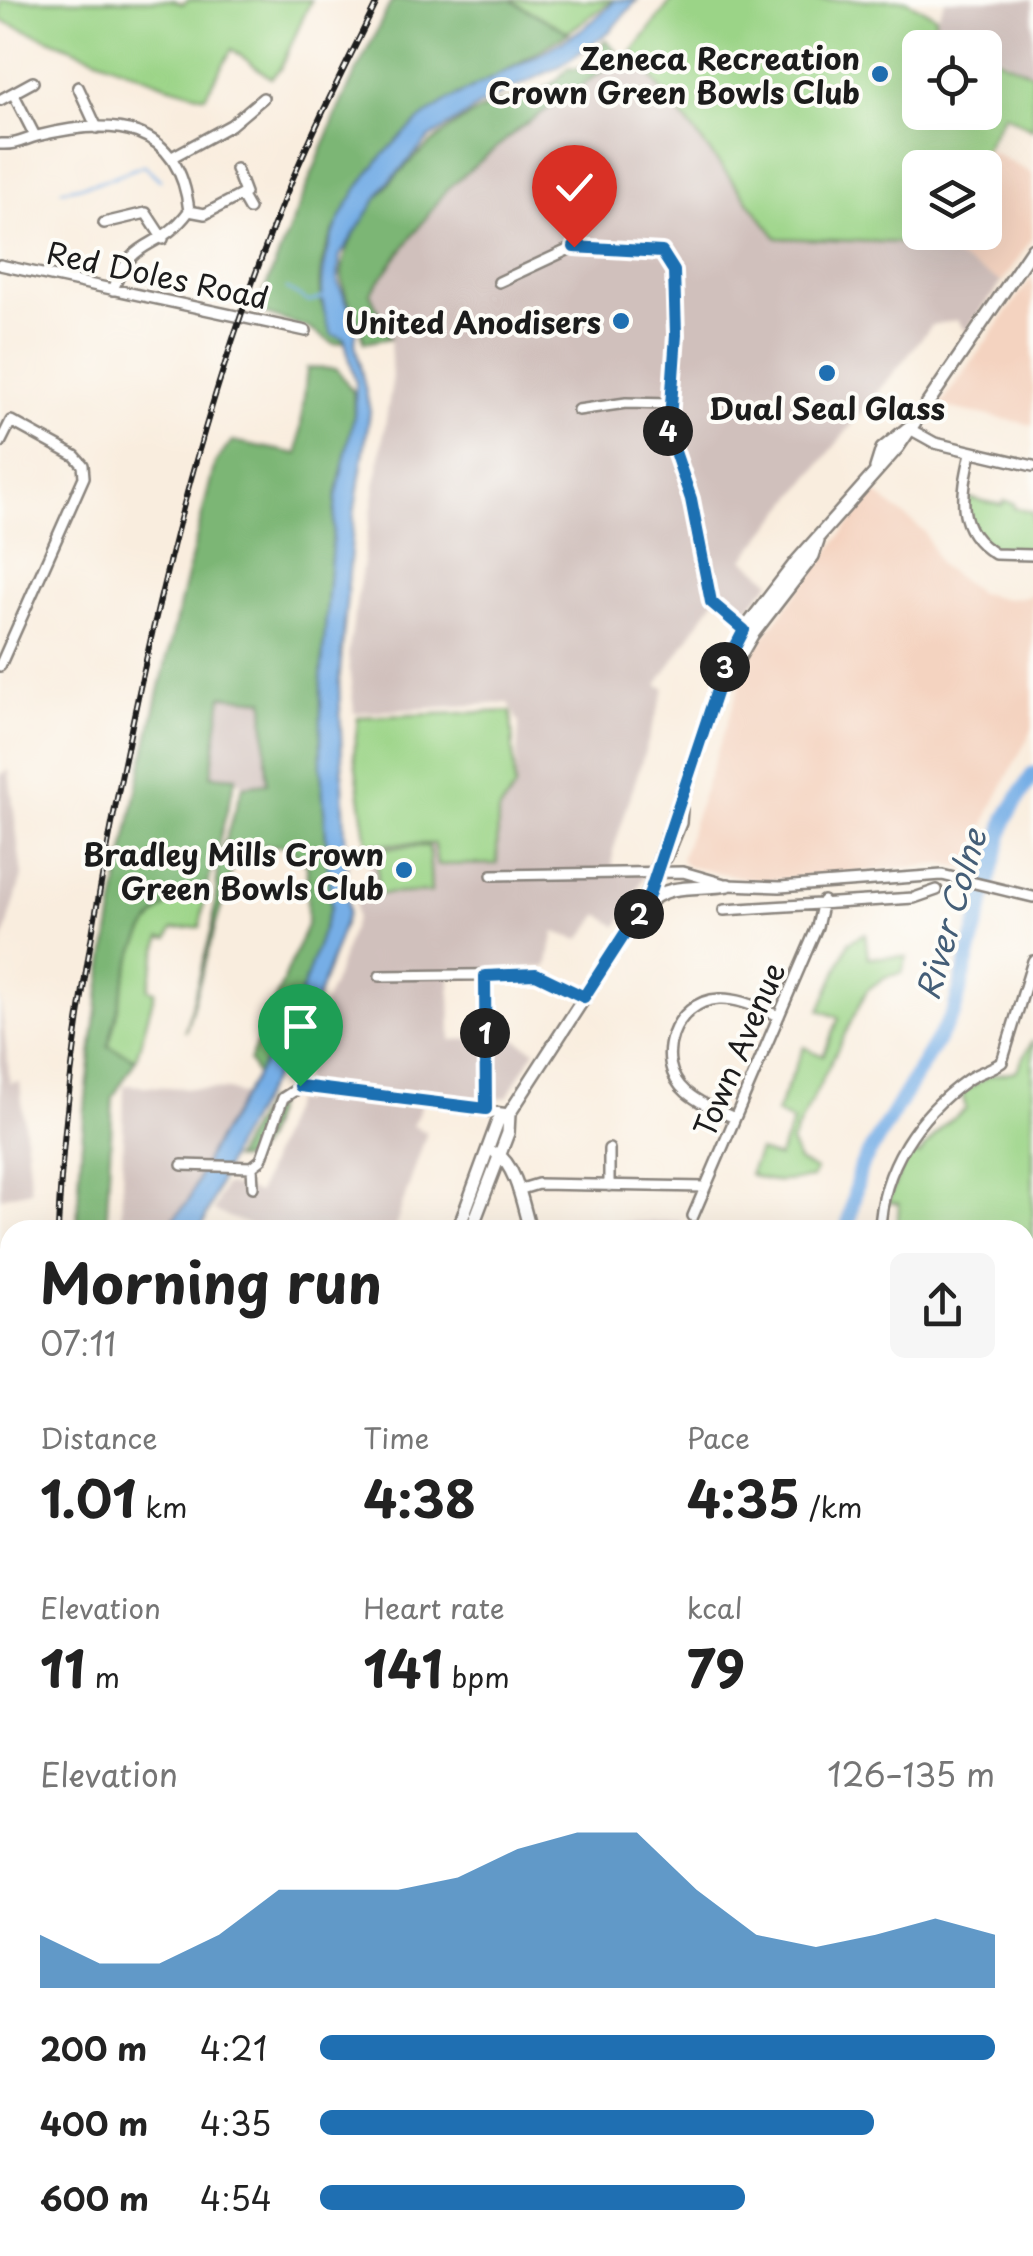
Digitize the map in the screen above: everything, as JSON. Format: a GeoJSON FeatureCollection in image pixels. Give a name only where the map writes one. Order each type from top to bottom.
{"type":"FeatureCollection","features":[{"type":"Feature","properties":{"kind":"main road"},"geometry":{"type":"LineString","coordinates":[[463,1220],[493,1153],[510,1127],[508,1114],[644,905],[682,804],[730,654],[876,468],[882,450],[908,428],[1028,266],[1033,248]]}},
{"type":"Feature","properties":{"kind":"main road"},"geometry":{"type":"LineString","coordinates":[[644,905],[668,888],[698,890],[728,884]]}},
{"type":"Feature","properties":{"kind":"main road"},"geometry":{"type":"LineString","coordinates":[[493,1153],[518,1190],[527,1220]]}},
{"type":"Feature","properties":{"kind":"main road"},"geometry":{"type":"LineString","coordinates":[[475,1220],[493,1153]]}},
{"type":"Feature","properties":{"kind":"street"},"geometry":{"type":"LineString","coordinates":[[0,100],[33,82]]}},
{"type":"Feature","properties":{"kind":"street"},"geometry":{"type":"LineString","coordinates":[[78,87],[98,128]]}},
{"type":"Feature","properties":{"kind":"street"},"geometry":{"type":"LineString","coordinates":[[13,93],[35,136]]}},
{"type":"Feature","properties":{"kind":"street"},"geometry":{"type":"LineString","coordinates":[[174,156],[231,125],[263,98]]}},
{"type":"Feature","properties":{"kind":"street"},"geometry":{"type":"LineString","coordinates":[[0,144],[16,145],[35,136],[119,126],[140,132],[174,156],[186,186],[189,211]]}},
{"type":"Feature","properties":{"kind":"street"},"geometry":{"type":"LineString","coordinates":[[189,211],[205,214],[241,194],[245,186],[236,169]]}},
{"type":"Feature","properties":{"kind":"street"},"geometry":{"type":"LineString","coordinates":[[241,194],[249,209]]}},
{"type":"Feature","properties":{"kind":"street"},"geometry":{"type":"LineString","coordinates":[[113,290],[124,261],[137,248],[162,239],[189,211]]}},
{"type":"Feature","properties":{"kind":"street"},"geometry":{"type":"LineString","coordinates":[[104,222],[146,213],[162,239]]}},
{"type":"Feature","properties":{"kind":"street"},"geometry":{"type":"LineString","coordinates":[[499,282],[574,247],[662,252],[674,271],[676,335],[669,434],[691,499],[711,602],[748,633]]}},
{"type":"Feature","properties":{"kind":"street"},"geometry":{"type":"LineString","coordinates":[[0,278],[2,266]]}},
{"type":"Feature","properties":{"kind":"street","name":"Red Doles Road"},"geometry":{"type":"LineString","coordinates":[[2,266],[306,332]]}},
{"type":"Feature","properties":{"kind":"street"},"geometry":{"type":"LineString","coordinates":[[578,410],[626,402],[670,404]]}},
{"type":"Feature","properties":{"kind":"street"},"geometry":{"type":"LineString","coordinates":[[0,443],[12,422],[76,456],[83,465],[84,476],[0,666]]}},
{"type":"Feature","properties":{"kind":"street"},"geometry":{"type":"LineString","coordinates":[[908,428],[935,443],[971,454],[1033,466]]}},
{"type":"Feature","properties":{"kind":"street"},"geometry":{"type":"LineString","coordinates":[[971,454],[961,495],[971,532],[995,554],[1033,555]]}},
{"type":"Feature","properties":{"kind":"street"},"geometry":{"type":"LineString","coordinates":[[492,875],[660,868],[728,884],[780,886],[942,875],[1030,898]]}},
{"type":"Feature","properties":{"kind":"street"},"geometry":{"type":"LineString","coordinates":[[724,910],[914,898],[938,890]]}},
{"type":"Feature","properties":{"kind":"street","name":"Town Avenue"},"geometry":{"type":"LineString","coordinates":[[693,1216],[817,927],[823,901]]}},
{"type":"Feature","properties":{"kind":"street"},"geometry":{"type":"LineString","coordinates":[[882,1220],[892,1171],[921,1120],[960,1084],[1002,1062],[1033,961]]}},
{"type":"Feature","properties":{"kind":"street"},"geometry":{"type":"LineString","coordinates":[[380,976],[536,974],[584,997]]}},
{"type":"Feature","properties":{"kind":"street"},"geometry":{"type":"LineString","coordinates":[[485,976],[486,1109]]}},
{"type":"Feature","properties":{"kind":"street"},"geometry":{"type":"LineString","coordinates":[[735,1118],[685,1092],[672,1074],[668,1055],[672,1037],[680,1019],[697,1004],[716,998],[736,1000],[779,1016]]}},
{"type":"Feature","properties":{"kind":"street"},"geometry":{"type":"LineString","coordinates":[[182,1164],[252,1166],[260,1160],[283,1098],[300,1086],[508,1114]]}},
{"type":"Feature","properties":{"kind":"street"},"geometry":{"type":"LineString","coordinates":[[609,1149],[609,1186]]}},
{"type":"Feature","properties":{"kind":"street"},"geometry":{"type":"LineString","coordinates":[[252,1166],[253,1186]]}},
{"type":"Feature","properties":{"kind":"street"},"geometry":{"type":"LineString","coordinates":[[518,1190],[538,1184],[705,1187]]}},
{"type":"Feature","properties":{"kind":"shaded area"},"geometry":{"type":"Polygon","coordinates":[[[945,0],[1033,0],[1033,74],[1002,57],[1002,30],[933,27],[945,0]]]}},
{"type":"Feature","properties":{"kind":"shaded area"},"geometry":{"type":"Polygon","coordinates":[[[632,52],[777,238],[902,243],[902,250],[942,250],[1002,282],[966,331],[957,320],[932,325],[744,559],[771,581],[742,616],[716,597],[657,685],[665,688],[613,851],[613,869],[648,868],[618,927],[600,914],[580,940],[555,932],[547,967],[450,972],[451,1040],[494,1038],[494,1046],[507,1045],[509,1035],[535,1050],[507,1097],[467,1101],[425,1096],[413,1126],[427,1132],[397,1220],[237,1220],[213,1211],[225,1184],[258,1193],[293,1100],[300,1103],[306,1091],[300,1059],[336,976],[356,917],[355,894],[371,890],[367,844],[434,844],[437,865],[497,864],[498,813],[515,788],[519,724],[509,703],[354,713],[348,655],[392,382],[390,338],[370,293],[448,188],[520,128],[632,52]]]}},
{"type":"Feature","properties":{"kind":"shaded area"},"geometry":{"type":"Polygon","coordinates":[[[1002,158],[1033,174],[1033,237],[1002,282],[942,250],[1002,250],[1002,158]]]}},
{"type":"Feature","properties":{"kind":"shaded area"},"geometry":{"type":"Polygon","coordinates":[[[1033,276],[1033,425],[940,406],[1033,276]]]}},
{"type":"Feature","properties":{"kind":"shaded area"},"geometry":{"type":"Polygon","coordinates":[[[874,492],[924,531],[940,565],[979,593],[1007,599],[1033,595],[1033,728],[991,808],[969,869],[946,864],[759,881],[686,866],[681,859],[750,655],[874,492]]]}},
{"type":"Feature","properties":{"kind":"shaded area"},"geometry":{"type":"Polygon","coordinates":[[[221,696],[265,700],[267,783],[243,786],[236,778],[212,776],[221,696]]]}},
{"type":"Feature","properties":{"kind":"shaded area"},"geometry":{"type":"Polygon","coordinates":[[[9,770],[22,876],[0,953],[0,775],[9,770]]]}},
{"type":"Feature","properties":{"kind":"shaded area"},"geometry":{"type":"Polygon","coordinates":[[[0,994],[10,1083],[20,1082],[31,1190],[0,1197],[0,994]]]}},
{"type":"Feature","properties":{"kind":"shaded area"},"geometry":{"type":"Polygon","coordinates":[[[124,1085],[229,1090],[245,1096],[210,1151],[189,1200],[173,1220],[121,1220],[124,1085]]]}},
{"type":"Feature","properties":{"kind":"green space"},"geometry":{"type":"Polygon","coordinates":[[[0,0],[172,0],[183,4],[189,0],[311,0],[280,69],[271,78],[232,49],[205,96],[163,84],[0,20],[0,0]]]}},
{"type":"Feature","properties":{"kind":"green space"},"geometry":{"type":"Polygon","coordinates":[[[392,0],[510,0],[569,33],[447,102],[392,151],[366,181],[326,249],[320,283],[325,314],[347,342],[334,344],[308,328],[256,311],[340,105],[392,0]]]}},
{"type":"Feature","properties":{"kind":"green space"},"geometry":{"type":"Polygon","coordinates":[[[510,0],[613,0],[568,32],[510,0]]]}},
{"type":"Feature","properties":{"kind":"green space"},"geometry":{"type":"Polygon","coordinates":[[[672,0],[905,0],[936,16],[934,27],[940,30],[902,30],[902,130],[995,130],[984,150],[902,150],[902,243],[777,238],[632,52],[672,0]]]}},
{"type":"Feature","properties":{"kind":"green space"},"geometry":{"type":"Polygon","coordinates":[[[606,40],[622,58],[520,128],[448,188],[370,293],[390,338],[364,343],[344,288],[342,270],[348,247],[376,200],[417,156],[461,121],[496,104],[536,93],[568,68],[581,69],[606,40]]]}},
{"type":"Feature","properties":{"kind":"green space"},"geometry":{"type":"Polygon","coordinates":[[[1002,60],[1033,74],[1033,130],[1004,114],[1002,118],[1002,60]]]}},
{"type":"Feature","properties":{"kind":"green space"},"geometry":{"type":"Polygon","coordinates":[[[307,368],[337,369],[353,392],[354,415],[336,497],[321,678],[321,769],[331,906],[294,1014],[257,1076],[249,1061],[307,925],[307,864],[288,846],[239,845],[185,1032],[213,924],[219,858],[243,786],[267,783],[264,700],[222,696],[211,775],[236,777],[206,891],[181,898],[161,910],[135,950],[108,1046],[136,1059],[113,1097],[107,1220],[78,1220],[82,1135],[108,941],[146,747],[215,463],[232,441],[298,454],[307,368]]]}},
{"type":"Feature","properties":{"kind":"green space"},"geometry":{"type":"Polygon","coordinates":[[[963,497],[1002,505],[1004,501],[1014,503],[1014,508],[1033,512],[1033,553],[995,552],[973,532],[963,497]]]}},
{"type":"Feature","properties":{"kind":"green space"},"geometry":{"type":"Polygon","coordinates":[[[511,711],[515,788],[498,813],[497,864],[437,865],[434,844],[367,844],[354,754],[358,717],[511,711]]]}},
{"type":"Feature","properties":{"kind":"green space","name":"Bradley Mills Crown Green Bowls Club"},"geometry":{"type":"Polygon","coordinates":[[[429,846],[431,892],[378,894],[377,848],[429,846]]]}},
{"type":"Feature","properties":{"kind":"green space"},"geometry":{"type":"Polygon","coordinates":[[[206,891],[200,927],[173,929],[168,939],[161,938],[148,989],[155,991],[136,1059],[108,1047],[126,974],[146,928],[161,910],[181,898],[206,891]]]}},
{"type":"Feature","properties":{"kind":"green space"},"geometry":{"type":"Polygon","coordinates":[[[865,933],[868,957],[907,957],[902,973],[885,977],[867,990],[791,1142],[798,1161],[816,1170],[812,1178],[788,1181],[749,1174],[759,1151],[778,1158],[793,1122],[776,1113],[804,1047],[823,1056],[839,1018],[820,1010],[849,942],[865,933]]]}},
{"type":"Feature","properties":{"kind":"green space"},"geometry":{"type":"Polygon","coordinates":[[[1033,1040],[1033,1220],[898,1220],[899,1204],[888,1202],[908,1150],[919,1155],[944,1125],[966,1109],[962,1093],[988,1076],[1016,1071],[1033,1040]]]}},
{"type":"Feature","properties":{"kind":"green space"},"geometry":{"type":"Polygon","coordinates":[[[266,1101],[276,1102],[263,1141],[251,1155],[233,1159],[266,1101]]]}},
{"type":"Feature","properties":{"kind":"water"},"geometry":{"type":"Polygon","coordinates":[[[615,0],[637,0],[610,31],[562,65],[487,101],[429,139],[385,186],[340,256],[338,282],[357,326],[355,343],[370,411],[354,515],[339,684],[348,912],[314,1007],[232,1150],[205,1220],[173,1220],[189,1200],[210,1151],[294,1014],[331,906],[321,768],[321,678],[336,497],[354,415],[356,383],[344,338],[332,335],[323,303],[324,270],[332,237],[369,173],[419,121],[446,102],[558,44],[615,0]]]}},
{"type":"Feature","properties":{"kind":"waterway"},"geometry":{"type":"LineString","coordinates":[[61,190],[100,182],[144,165],[160,180]]}},
{"type":"Feature","properties":{"kind":"waterway"},"geometry":{"type":"LineString","coordinates":[[287,289],[309,302],[326,297]]}},
{"type":"Feature","properties":{"kind":"waterway","name":"River Colne"},"geometry":{"type":"LineString","coordinates":[[849,1220],[860,1168],[954,1012],[1006,818],[1033,774]]}},
{"type":"Feature","properties":{"kind":"railway"},"geometry":{"type":"LineString","coordinates":[[59,1220],[72,1069],[96,909],[132,725],[187,493],[258,266],[319,119],[378,0]]}},
{"type":"Feature","properties":{"kind":"place","name":"Zeneca Recreation Crown Green Bowls Club"},"geometry":{"type":"Point","coordinates":[880,74]}},
{"type":"Feature","properties":{"kind":"place","name":"United Anodisers"},"geometry":{"type":"Point","coordinates":[621,321]}},
{"type":"Feature","properties":{"kind":"place","name":"Dual Seal Glass"},"geometry":{"type":"Point","coordinates":[827,373]}},
{"type":"Feature","properties":{"kind":"place","name":"Bradley Mills Crown Green Bowls Club"},"geometry":{"type":"Point","coordinates":[404,870]}},
{"type":"Feature","properties":{"kind":"route"},"geometry":{"type":"LineString","coordinates":[[300,1086],[486,1109],[485,976],[536,974],[584,997],[648,898],[724,669],[744,630],[711,602],[691,499],[669,434],[676,335],[674,271],[662,252],[574,247]]}}]}
